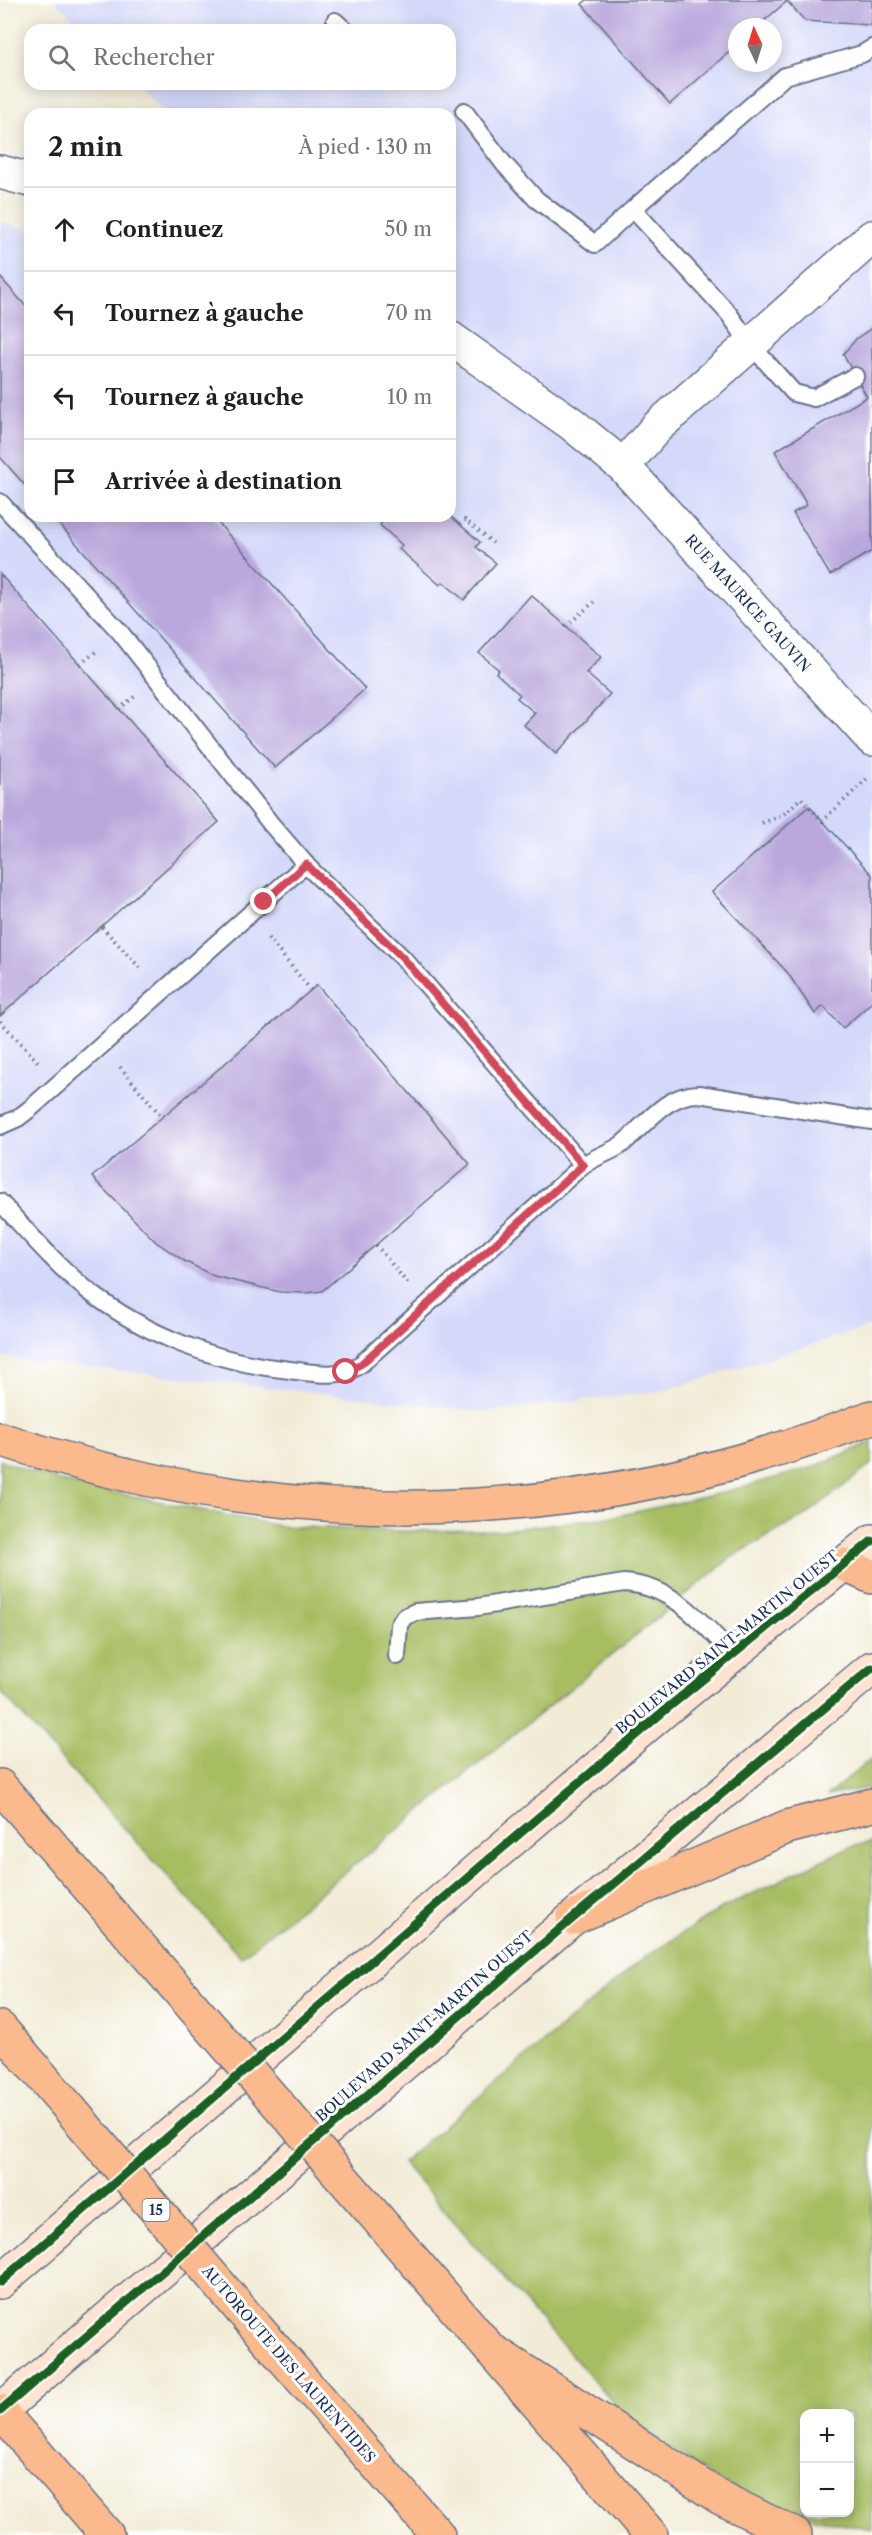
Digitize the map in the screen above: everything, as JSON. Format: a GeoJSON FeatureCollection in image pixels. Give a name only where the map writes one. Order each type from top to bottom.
{"type":"FeatureCollection","features":[{"type":"Feature","properties":{"kind":"main road"},"geometry":{"type":"LineString","coordinates":[[0,1439],[107,1471],[254,1498],[361,1507],[458,1507],[573,1498],[670,1480],[774,1453],[872,1417]]}},
{"type":"Feature","properties":{"kind":"main road","name":"BOULEVARD SAINT-MARTIN OUEST"},"geometry":{"type":"LineString","coordinates":[[0,2282],[486,1862],[732,1654],[858,1571],[872,1541]]}},
{"type":"Feature","properties":{"kind":"main road","name":"BOULEVARD SAINT-MARTIN OUEST"},"geometry":{"type":"LineString","coordinates":[[0,2411],[573,1918],[872,1668]]}},
{"type":"Feature","properties":{"kind":"main road"},"geometry":{"type":"LineString","coordinates":[[0,1786],[651,2535]]}},
{"type":"Feature","properties":{"kind":"main road"},"geometry":{"type":"LineString","coordinates":[[573,1918],[787,1827],[872,1805]]}},
{"type":"Feature","properties":{"kind":"main road","name":"AUTOROUTE DES LAURENTIDES"},"geometry":{"type":"LineString","coordinates":[[0,2028],[242,2311],[438,2535]]}},
{"type":"Feature","properties":{"kind":"main road"},"geometry":{"type":"LineString","coordinates":[[490,2349],[719,2497],[795,2535]]}},
{"type":"Feature","properties":{"kind":"main road"},"geometry":{"type":"LineString","coordinates":[[0,2411],[106,2535]]}},
{"type":"Feature","properties":{"kind":"street"},"geometry":{"type":"LineString","coordinates":[[0,172],[24,178]]}},
{"type":"Feature","properties":{"kind":"street"},"geometry":{"type":"LineString","coordinates":[[623,466],[657,427],[872,237]]}},
{"type":"Feature","properties":{"kind":"street","name":"RUE MAURICE GAUVIN"},"geometry":{"type":"LineString","coordinates":[[456,342],[563,418],[623,466],[872,739]]}},
{"type":"Feature","properties":{"kind":"lane"},"geometry":{"type":"LineString","coordinates":[[464,111],[504,164],[536,199],[595,244],[784,76],[862,54],[872,48]]}},
{"type":"Feature","properties":{"kind":"lane"},"geometry":{"type":"LineString","coordinates":[[633,209],[729,314],[750,344],[789,389],[800,396],[814,398],[855,376]]}},
{"type":"Feature","properties":{"kind":"lane"},"geometry":{"type":"LineString","coordinates":[[0,502],[120,632],[271,824],[306,864],[403,958],[583,1165]]}},
{"type":"Feature","properties":{"kind":"lane"},"geometry":{"type":"LineString","coordinates":[[0,1126],[18,1118],[58,1084],[306,864]]}},
{"type":"Feature","properties":{"kind":"lane"},"geometry":{"type":"LineString","coordinates":[[0,1202],[46,1251],[88,1290],[113,1308],[171,1339],[201,1352],[253,1365],[336,1373],[354,1369],[361,1364],[583,1165],[621,1144],[668,1103],[691,1094],[872,1121]]}},
{"type":"Feature","properties":{"kind":"lane"},"geometry":{"type":"LineString","coordinates":[[397,1656],[399,1625],[404,1617],[415,1612],[478,1607],[624,1583],[641,1584],[670,1595],[687,1607],[732,1654]]}},
{"type":"Feature","properties":{"kind":"path"},"geometry":{"type":"LineString","coordinates":[[460,525],[465,519],[493,543]]}},
{"type":"Feature","properties":{"kind":"path"},"geometry":{"type":"LineString","coordinates":[[566,626],[594,602]]}},
{"type":"Feature","properties":{"kind":"path"},"geometry":{"type":"LineString","coordinates":[[80,664],[100,647]]}},
{"type":"Feature","properties":{"kind":"path"},"geometry":{"type":"LineString","coordinates":[[119,710],[138,693]]}},
{"type":"Feature","properties":{"kind":"path"},"geometry":{"type":"LineString","coordinates":[[762,823],[783,815],[801,798],[822,820],[868,778]]}},
{"type":"Feature","properties":{"kind":"path"},"geometry":{"type":"LineString","coordinates":[[102,927],[162,992]]}},
{"type":"Feature","properties":{"kind":"path"},"geometry":{"type":"LineString","coordinates":[[275,947],[311,990]]}},
{"type":"Feature","properties":{"kind":"path"},"geometry":{"type":"LineString","coordinates":[[0,1021],[58,1084]]}},
{"type":"Feature","properties":{"kind":"path"},"geometry":{"type":"LineString","coordinates":[[102,1045],[162,1118]]}},
{"type":"Feature","properties":{"kind":"path"},"geometry":{"type":"LineString","coordinates":[[375,1245],[412,1289]]}},
{"type":"Feature","properties":{"kind":"shaded area"},"geometry":{"type":"Polygon","coordinates":[[[55,0],[872,0],[872,1326],[667,1390],[486,1412],[0,1357],[0,222],[24,228],[24,522],[456,522],[456,108],[160,108],[143,90],[456,90],[456,24],[78,24],[55,0]]]}},
{"type":"Feature","properties":{"kind":"green space"},"geometry":{"type":"Polygon","coordinates":[[[872,1442],[872,1464],[809,1513],[732,1557],[241,1957],[0,1691],[0,1460],[59,1481],[279,1526],[397,1531],[502,1530],[617,1516],[721,1493],[814,1467],[872,1442]]]}},
{"type":"Feature","properties":{"kind":"green space"},"geometry":{"type":"Polygon","coordinates":[[[872,1758],[872,1787],[827,1796],[872,1758]]]}},
{"type":"Feature","properties":{"kind":"green space"},"geometry":{"type":"Polygon","coordinates":[[[872,1842],[872,2530],[808,2517],[854,2517],[854,2409],[800,2409],[800,2515],[716,2480],[623,2414],[402,2162],[642,1959],[719,1910],[849,1847],[872,1842]]]}},
{"type":"Feature","properties":{"kind":"building"},"geometry":{"type":"Polygon","coordinates":[[[587,0],[872,0],[872,25],[805,21],[787,1],[767,18],[728,18],[728,53],[670,104],[582,4],[587,0]]]}},
{"type":"Feature","properties":{"kind":"building"},"geometry":{"type":"Polygon","coordinates":[[[0,277],[24,304],[24,484],[0,457],[0,277]]]}},
{"type":"Feature","properties":{"kind":"building"},"geometry":{"type":"Polygon","coordinates":[[[872,328],[872,551],[830,575],[793,513],[807,505],[775,451],[867,397],[843,354],[857,338],[872,328]]]}},
{"type":"Feature","properties":{"kind":"building"},"geometry":{"type":"Polygon","coordinates":[[[456,521],[480,542],[476,547],[496,563],[464,600],[443,582],[440,585],[399,549],[402,545],[380,525],[383,522],[456,521]]]}},
{"type":"Feature","properties":{"kind":"building"},"geometry":{"type":"Polygon","coordinates":[[[57,522],[217,522],[365,689],[275,768],[57,522]]]}},
{"type":"Feature","properties":{"kind":"building"},"geometry":{"type":"Polygon","coordinates":[[[0,574],[219,822],[0,1016],[0,574]]]}},
{"type":"Feature","properties":{"kind":"building"},"geometry":{"type":"Polygon","coordinates":[[[531,595],[601,657],[586,673],[610,694],[556,754],[524,725],[535,713],[517,698],[520,695],[496,673],[499,670],[479,653],[531,595]]]}},
{"type":"Feature","properties":{"kind":"building"},"geometry":{"type":"Polygon","coordinates":[[[809,806],[872,875],[872,1002],[843,1028],[823,1006],[815,1014],[787,972],[712,892],[809,806]]]}},
{"type":"Feature","properties":{"kind":"building"},"geometry":{"type":"Polygon","coordinates":[[[317,985],[470,1164],[322,1291],[280,1292],[214,1276],[186,1262],[156,1242],[92,1177],[317,985]]]}},
{"type":"Feature","properties":{"kind":"cycle path"},"geometry":{"type":"LineString","coordinates":[[0,2282],[486,1862],[665,1710],[872,1541]]}},
{"type":"Feature","properties":{"kind":"cycle path"},"geometry":{"type":"LineString","coordinates":[[0,2411],[573,1918],[872,1668]]}},
{"type":"Feature","properties":{"kind":"route"},"geometry":{"type":"LineString","coordinates":[[264,902],[306,864],[403,958],[583,1165],[361,1364],[346,1372]]}}]}
